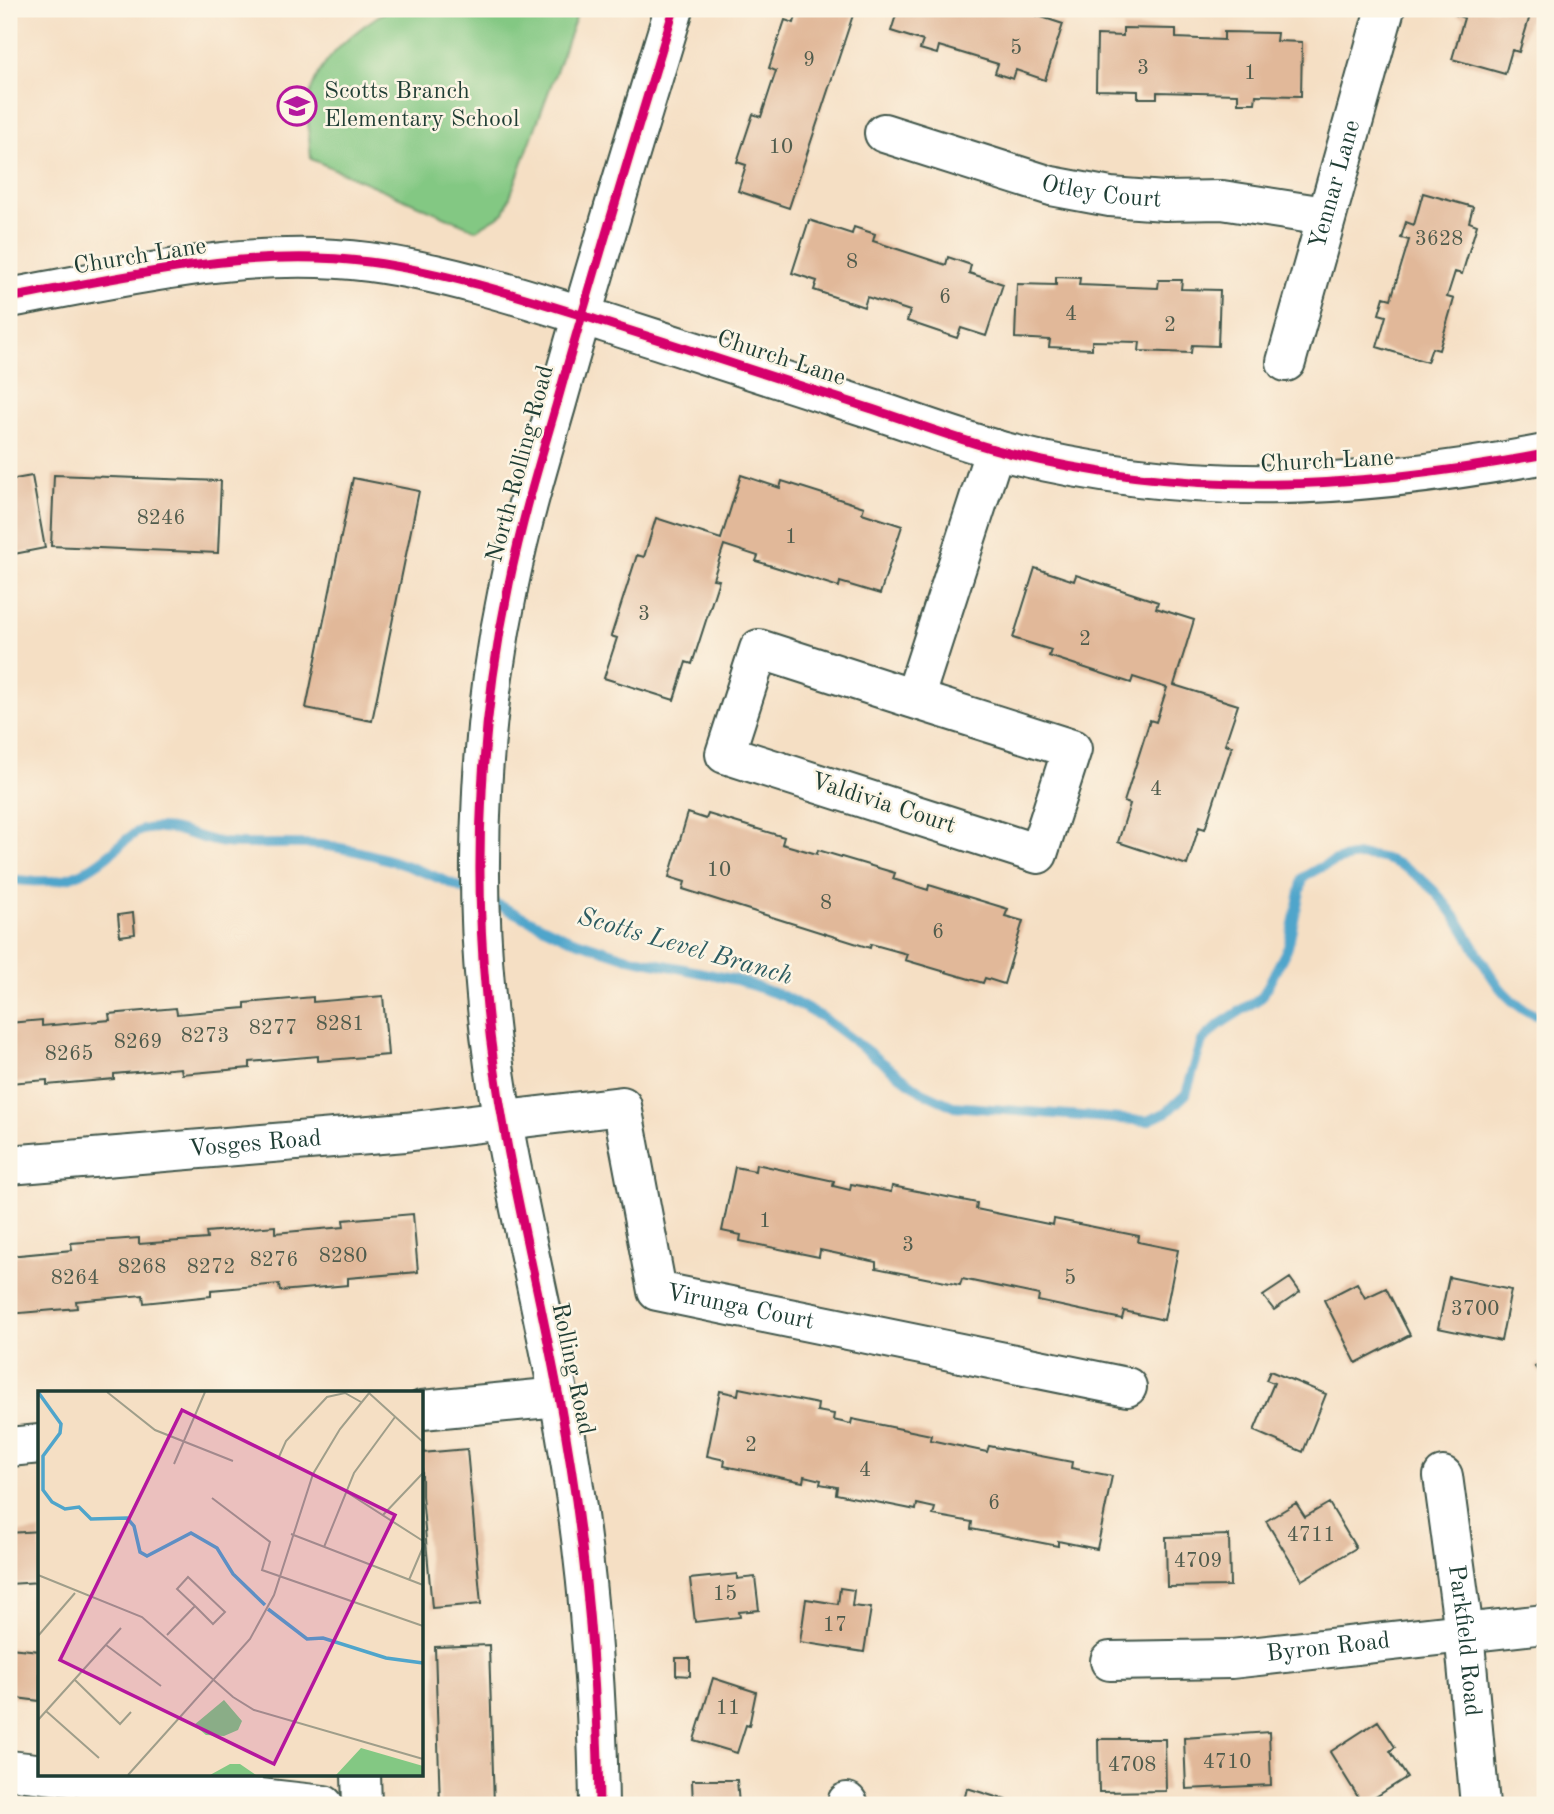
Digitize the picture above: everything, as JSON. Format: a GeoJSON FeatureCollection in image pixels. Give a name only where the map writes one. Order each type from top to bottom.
{"type":"FeatureCollection","features":[{"type":"Feature","properties":{"kind":"street","name":"North Rolling Road"},"geometry":{"type":"LineString","coordinates":[[483,943],[486,748],[495,666],[509,583],[581,315],[674,9]]}},
{"type":"Feature","properties":{"kind":"street","name":"Yennar Lane"},"geometry":{"type":"LineString","coordinates":[[1286,362],[1385,9]]}},
{"type":"Feature","properties":{"kind":"street","name":"Otley Court"},"geometry":{"type":"LineString","coordinates":[[884,133],[1051,187],[1137,199],[1222,200],[1325,216]]}},
{"type":"Feature","properties":{"kind":"street","name":"Church Lane"},"geometry":{"type":"LineString","coordinates":[[9,298],[205,265],[267,258],[367,262],[432,273],[581,315],[995,449],[1124,475],[1264,486],[1386,480],[1545,454]]}},
{"type":"Feature","properties":{"kind":"street"},"geometry":{"type":"LineString","coordinates":[[914,699],[995,449]]}},
{"type":"Feature","properties":{"kind":"street","name":"Valdivia Court"},"geometry":{"type":"LineString","coordinates":[[759,649],[914,699],[1072,750],[1038,854],[725,754],[759,649]]}},
{"type":"Feature","properties":{"kind":"street","name":"Rolling Road"},"geometry":{"type":"LineString","coordinates":[[483,943],[485,993],[501,1120],[559,1397],[576,1498],[591,1615],[599,1805]]}},
{"type":"Feature","properties":{"kind":"street","name":"Virunga Court"},"geometry":{"type":"LineString","coordinates":[[501,1120],[622,1106],[657,1291],[1127,1387]]}},
{"type":"Feature","properties":{"kind":"street","name":"Vosges Road"},"geometry":{"type":"LineString","coordinates":[[9,1165],[501,1120]]}},
{"type":"Feature","properties":{"kind":"street"},"geometry":{"type":"LineString","coordinates":[[424,1410],[559,1397]]}},
{"type":"Feature","properties":{"kind":"street"},"geometry":{"type":"LineString","coordinates":[[9,1447],[38,1444]]}},
{"type":"Feature","properties":{"kind":"street","name":"Parkfield Road"},"geometry":{"type":"LineString","coordinates":[[1443,1476],[1464,1632],[1480,1805]]}},
{"type":"Feature","properties":{"kind":"street","name":"Byron Road"},"geometry":{"type":"LineString","coordinates":[[1110,1661],[1231,1659],[1326,1651],[1545,1623]]}},
{"type":"Feature","properties":{"kind":"street"},"geometry":{"type":"LineString","coordinates":[[9,1770],[64,1791],[324,1805]]}},
{"type":"Feature","properties":{"kind":"street"},"geometry":{"type":"LineString","coordinates":[[361,1776],[362,1805]]}},
{"type":"Feature","properties":{"kind":"green space"},"geometry":{"type":"Polygon","coordinates":[[[390,9],[579,9],[504,213],[476,230],[311,159],[308,108],[315,80],[342,44],[390,9]]]}},
{"type":"Feature","properties":{"kind":"building"},"geometry":{"type":"Polygon","coordinates":[[[798,9],[835,9],[853,15],[789,208],[738,191],[746,165],[737,162],[753,114],[761,117],[776,71],[769,68],[785,20],[794,23],[798,9]]]}},
{"type":"Feature","properties":{"kind":"building"},"geometry":{"type":"Polygon","coordinates":[[[898,9],[1017,9],[1063,24],[1045,80],[1016,70],[1013,79],[995,73],[998,64],[939,46],[937,54],[920,49],[923,41],[891,31],[898,9]]]}},
{"type":"Feature","properties":{"kind":"building"},"geometry":{"type":"Polygon","coordinates":[[[1458,9],[1532,9],[1519,52],[1512,50],[1505,74],[1452,59],[1464,18],[1456,15],[1458,9]]]}},
{"type":"Feature","properties":{"kind":"building"},"geometry":{"type":"Polygon","coordinates":[[[1123,28],[1176,29],[1176,38],[1224,40],[1224,32],[1277,33],[1276,41],[1302,42],[1301,96],[1256,95],[1255,103],[1238,103],[1238,94],[1157,92],[1157,98],[1138,98],[1138,91],[1096,90],[1097,35],[1123,36],[1123,28]]]}},
{"type":"Feature","properties":{"kind":"building"},"geometry":{"type":"Polygon","coordinates":[[[1423,193],[1473,207],[1469,222],[1477,225],[1462,274],[1455,272],[1447,297],[1454,299],[1439,350],[1432,348],[1427,362],[1377,347],[1386,316],[1379,314],[1384,297],[1391,299],[1409,240],[1401,238],[1406,222],[1414,225],[1423,193]]]}},
{"type":"Feature","properties":{"kind":"building"},"geometry":{"type":"Polygon","coordinates":[[[809,220],[852,234],[854,227],[875,234],[873,241],[946,265],[948,257],[971,265],[969,273],[1003,284],[986,336],[961,328],[957,338],[907,321],[910,311],[867,297],[864,307],[814,290],[817,281],[792,273],[809,220]]]}},
{"type":"Feature","properties":{"kind":"building"},"geometry":{"type":"Polygon","coordinates":[[[1056,277],[1080,278],[1079,285],[1158,288],[1159,280],[1182,280],[1181,289],[1220,290],[1218,346],[1192,345],[1191,353],[1139,351],[1140,342],[1092,341],[1092,349],[1049,347],[1050,340],[1015,338],[1017,284],[1056,285],[1056,277]]]}},
{"type":"Feature","properties":{"kind":"building"},"geometry":{"type":"Polygon","coordinates":[[[54,475],[221,481],[218,553],[51,546],[54,475]]]}},
{"type":"Feature","properties":{"kind":"building"},"geometry":{"type":"Polygon","coordinates":[[[741,475],[780,488],[782,481],[864,507],[862,513],[902,526],[880,594],[840,582],[839,587],[756,561],[758,556],[724,545],[713,579],[719,580],[692,664],[686,662],[674,700],[604,678],[617,638],[611,636],[637,555],[644,557],[656,518],[721,539],[741,475]]]}},
{"type":"Feature","properties":{"kind":"building"},"geometry":{"type":"Polygon","coordinates":[[[32,476],[45,548],[9,555],[9,480],[32,476]]]}},
{"type":"Feature","properties":{"kind":"building"},"geometry":{"type":"Polygon","coordinates":[[[353,478],[419,491],[372,721],[306,708],[353,478]]]}},
{"type":"Feature","properties":{"kind":"building"},"geometry":{"type":"Polygon","coordinates":[[[1035,568],[1074,581],[1076,575],[1158,602],[1156,608],[1194,620],[1174,685],[1238,705],[1225,744],[1232,746],[1205,829],[1199,827],[1187,865],[1118,842],[1130,804],[1124,802],[1150,720],[1156,722],[1167,688],[1133,677],[1131,683],[1049,656],[1051,650],[1013,638],[1035,568]]]}},
{"type":"Feature","properties":{"kind":"building"},"geometry":{"type":"Polygon","coordinates":[[[688,813],[706,819],[708,814],[784,837],[782,844],[817,854],[818,850],[895,873],[893,879],[928,890],[929,885],[1008,909],[1005,916],[1023,921],[1004,984],[985,978],[983,983],[905,960],[907,954],[871,944],[870,948],[683,889],[685,882],[669,877],[688,813]]]}},
{"type":"Feature","properties":{"kind":"building"},"geometry":{"type":"Polygon","coordinates":[[[133,913],[135,934],[120,936],[118,915],[133,913]]]}},
{"type":"Feature","properties":{"kind":"building"},"geometry":{"type":"Polygon","coordinates":[[[383,996],[388,1055],[318,1061],[318,1056],[250,1062],[250,1068],[182,1074],[181,1068],[114,1074],[114,1079],[47,1085],[47,1080],[9,1083],[9,1023],[42,1020],[42,1026],[110,1020],[109,1014],[176,1008],[177,1014],[245,1008],[245,1003],[313,997],[313,1002],[383,996]]]}},
{"type":"Feature","properties":{"kind":"building"},"geometry":{"type":"Polygon","coordinates":[[[756,1164],[834,1181],[833,1186],[850,1190],[851,1184],[891,1192],[892,1186],[977,1203],[976,1209],[1053,1225],[1054,1219],[1139,1236],[1138,1242],[1178,1250],[1164,1320],[1124,1311],[1122,1319],[1038,1301],[1039,1295],[962,1279],[960,1285],[876,1268],[876,1262],[820,1250],[819,1257],[740,1241],[741,1235],[722,1231],[735,1167],[755,1171],[756,1164]]]}},
{"type":"Feature","properties":{"kind":"building"},"geometry":{"type":"Polygon","coordinates":[[[413,1214],[418,1272],[348,1278],[348,1285],[280,1291],[279,1284],[211,1290],[211,1296],[144,1303],[143,1295],[76,1301],[77,1308],[9,1314],[9,1256],[72,1250],[71,1243],[139,1238],[139,1244],[207,1239],[206,1232],[275,1226],[275,1233],[344,1227],[343,1220],[413,1214]]]}},
{"type":"Feature","properties":{"kind":"building"},"geometry":{"type":"Polygon","coordinates":[[[1449,1277],[1511,1290],[1501,1341],[1438,1328],[1449,1277]]]}},
{"type":"Feature","properties":{"kind":"building"},"geometry":{"type":"Polygon","coordinates":[[[1290,1278],[1300,1292],[1274,1310],[1263,1296],[1290,1278]]]}},
{"type":"Feature","properties":{"kind":"building"},"geometry":{"type":"Polygon","coordinates":[[[1357,1283],[1365,1298],[1386,1288],[1410,1335],[1356,1363],[1324,1300],[1357,1283]]]}},
{"type":"Feature","properties":{"kind":"building"},"geometry":{"type":"Polygon","coordinates":[[[1545,1359],[1545,1380],[1535,1367],[1545,1359]]]}},
{"type":"Feature","properties":{"kind":"building"},"geometry":{"type":"Polygon","coordinates":[[[1270,1371],[1326,1394],[1303,1452],[1254,1431],[1274,1383],[1266,1380],[1270,1371]]]}},
{"type":"Feature","properties":{"kind":"building"},"geometry":{"type":"Polygon","coordinates":[[[739,1388],[818,1404],[817,1411],[834,1414],[833,1420],[851,1424],[852,1419],[931,1435],[930,1440],[987,1452],[989,1446],[1072,1462],[1071,1468],[1112,1476],[1097,1549],[1058,1541],[1058,1546],[971,1529],[972,1522],[933,1515],[935,1508],[917,1504],[916,1510],[836,1494],[837,1487],[820,1484],[821,1480],[804,1476],[803,1482],[724,1466],[725,1460],[707,1456],[720,1391],[738,1395],[739,1388]]]}},
{"type":"Feature","properties":{"kind":"building"},"geometry":{"type":"Polygon","coordinates":[[[467,1449],[481,1604],[432,1608],[424,1518],[424,1453],[467,1449]]]}},
{"type":"Feature","properties":{"kind":"building"},"geometry":{"type":"Polygon","coordinates":[[[1296,1503],[1305,1517],[1329,1503],[1356,1548],[1302,1580],[1266,1521],[1296,1503]]]}},
{"type":"Feature","properties":{"kind":"building"},"geometry":{"type":"Polygon","coordinates":[[[38,1531],[38,1582],[9,1584],[9,1533],[38,1531]]]}},
{"type":"Feature","properties":{"kind":"building"},"geometry":{"type":"Polygon","coordinates":[[[1229,1535],[1230,1586],[1167,1587],[1166,1537],[1229,1535]]]}},
{"type":"Feature","properties":{"kind":"building"},"geometry":{"type":"Polygon","coordinates":[[[737,1574],[737,1579],[755,1577],[759,1610],[739,1612],[740,1617],[695,1622],[690,1579],[737,1574]]]}},
{"type":"Feature","properties":{"kind":"building"},"geometry":{"type":"Polygon","coordinates":[[[840,1588],[854,1590],[852,1606],[871,1608],[864,1652],[800,1642],[806,1599],[838,1604],[840,1588]]]}},
{"type":"Feature","properties":{"kind":"building"},"geometry":{"type":"Polygon","coordinates":[[[489,1645],[494,1805],[440,1805],[435,1647],[489,1645]]]}},
{"type":"Feature","properties":{"kind":"building"},"geometry":{"type":"Polygon","coordinates":[[[9,1648],[38,1651],[38,1701],[9,1697],[9,1648]]]}},
{"type":"Feature","properties":{"kind":"building"},"geometry":{"type":"Polygon","coordinates":[[[676,1658],[690,1658],[690,1676],[676,1675],[676,1658]]]}},
{"type":"Feature","properties":{"kind":"building"},"geometry":{"type":"Polygon","coordinates":[[[713,1678],[756,1692],[749,1726],[746,1725],[737,1753],[694,1740],[713,1678]]]}},
{"type":"Feature","properties":{"kind":"building"},"geometry":{"type":"Polygon","coordinates":[[[1378,1721],[1395,1747],[1390,1751],[1407,1777],[1363,1805],[1330,1752],[1378,1721]]]}},
{"type":"Feature","properties":{"kind":"building"},"geometry":{"type":"Polygon","coordinates":[[[1269,1732],[1271,1785],[1186,1789],[1184,1738],[1269,1732]]]}},
{"type":"Feature","properties":{"kind":"building"},"geometry":{"type":"Polygon","coordinates":[[[1098,1739],[1165,1739],[1166,1791],[1099,1792],[1098,1739]]]}},
{"type":"Feature","properties":{"kind":"building"},"geometry":{"type":"Polygon","coordinates":[[[692,1780],[737,1780],[739,1805],[693,1805],[692,1780]]]}},
{"type":"Feature","properties":{"kind":"building"},"geometry":{"type":"Polygon","coordinates":[[[967,1788],[1009,1801],[1008,1805],[963,1805],[967,1788]]]}},
{"type":"Feature","properties":{"kind":"waterway","name":"Scotts Level Branch"},"geometry":{"type":"LineString","coordinates":[[9,879],[39,882],[64,879],[87,870],[130,836],[142,830],[163,828],[224,843],[308,844],[360,852],[417,869],[472,893]]}},
{"type":"Feature","properties":{"kind":"waterway","name":"Scotts Level Branch"},"geometry":{"type":"LineString","coordinates":[[490,901],[567,938],[625,957],[737,980],[783,996],[822,1017],[922,1092],[953,1106],[1147,1121],[1167,1112],[1186,1094],[1202,1041],[1220,1024],[1262,997],[1288,947],[1303,878],[1349,857],[1371,856],[1390,861],[1427,883],[1459,922],[1504,992],[1529,1012],[1545,1018]]}},
{"type":"Feature","properties":{"kind":"cycle path"},"geometry":{"type":"LineString","coordinates":[[599,1805],[596,1704],[583,1553],[560,1403],[499,1099],[486,996],[480,893],[482,789],[499,634],[519,539],[584,306],[674,9]]}},
{"type":"Feature","properties":{"kind":"cycle path"},"geometry":{"type":"LineString","coordinates":[[9,298],[143,273],[234,261],[324,258],[369,262],[429,273],[519,296],[997,450],[1067,466],[1136,477],[1204,483],[1271,484],[1406,476],[1545,454]]}},
{"type":"Feature","properties":{"kind":"place","name":"Scotts Branch Elementary School"},"geometry":{"type":"Point","coordinates":[297,106]}}]}
